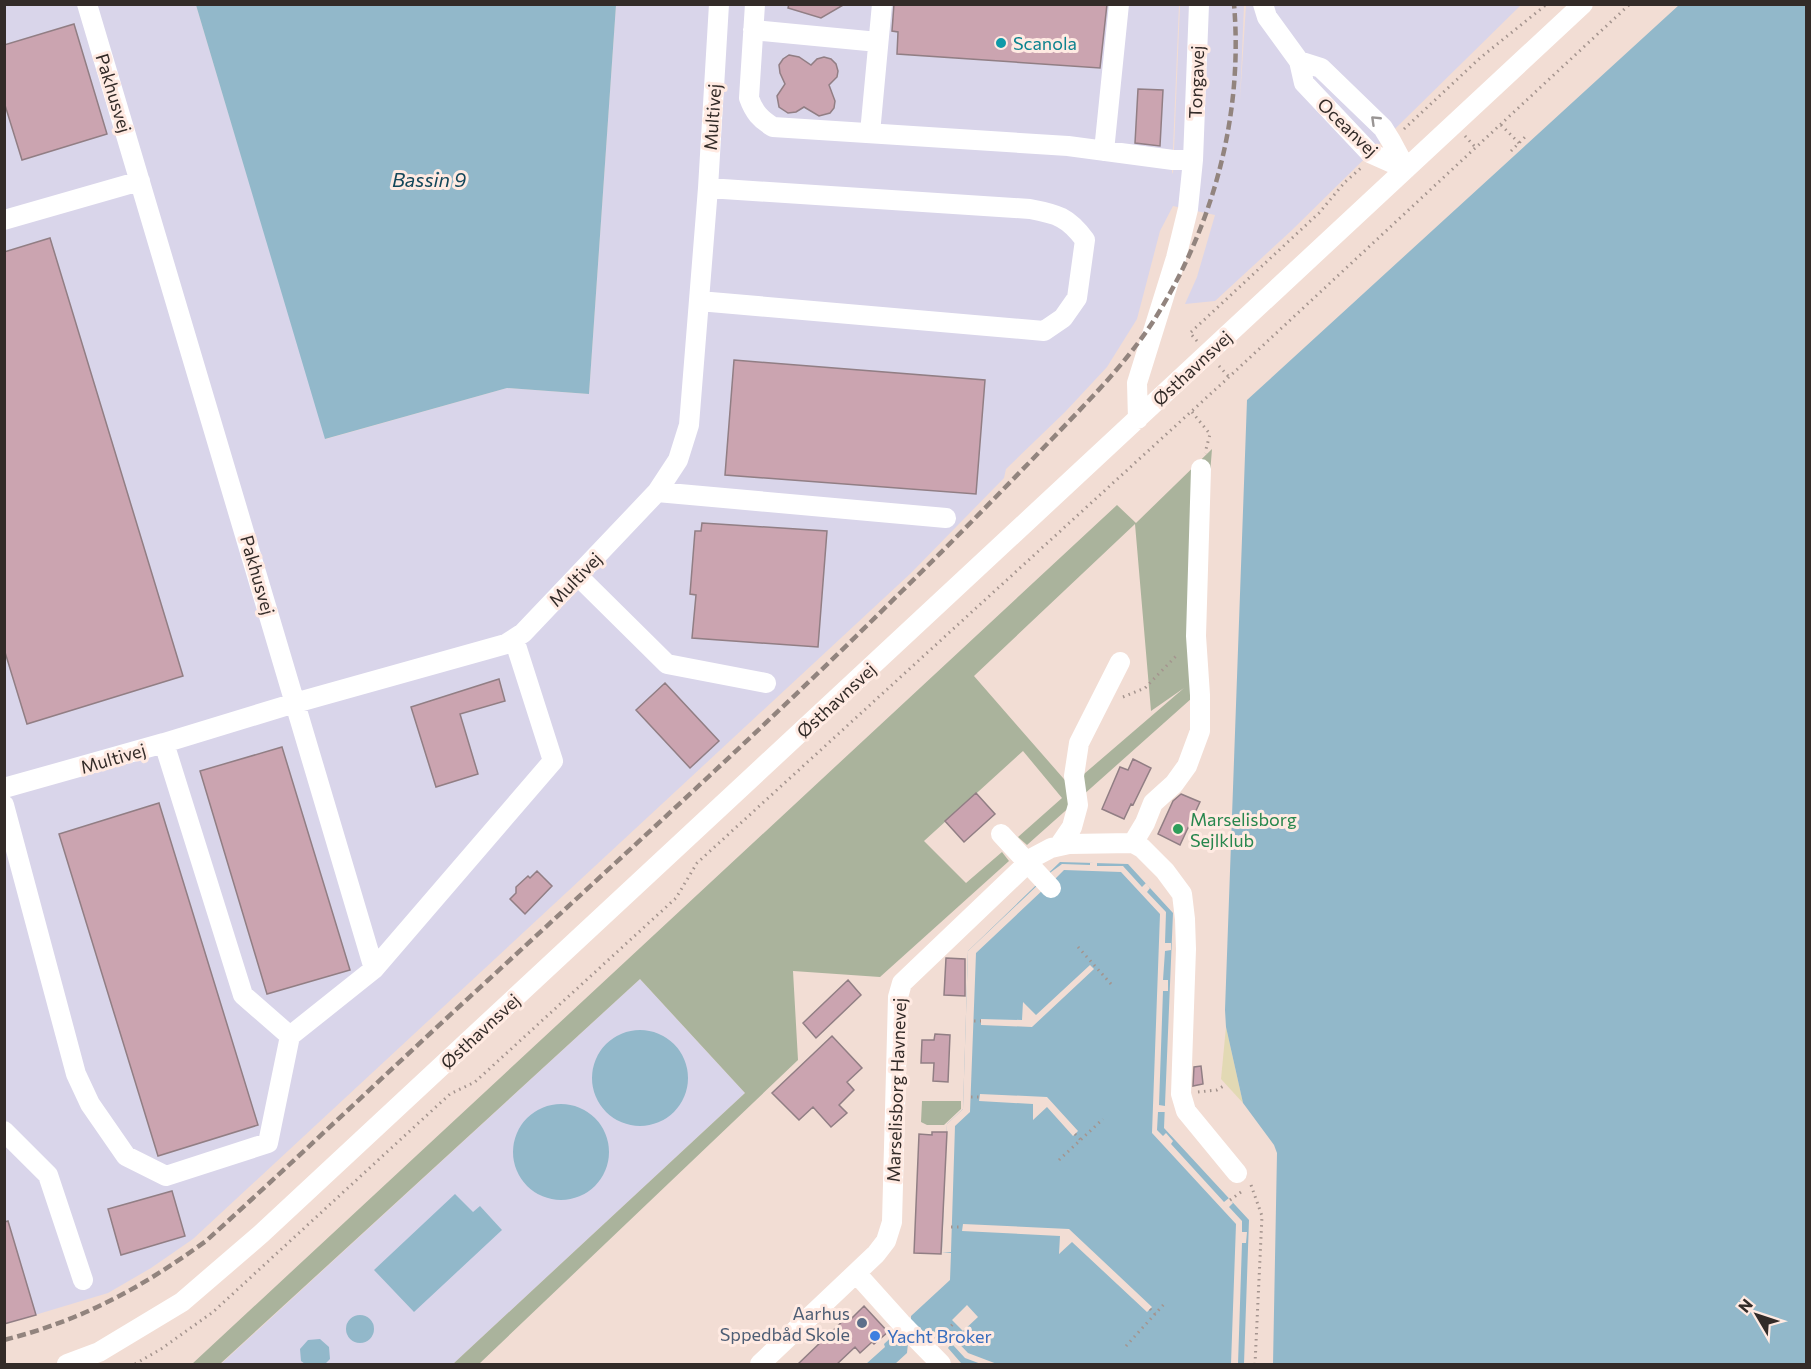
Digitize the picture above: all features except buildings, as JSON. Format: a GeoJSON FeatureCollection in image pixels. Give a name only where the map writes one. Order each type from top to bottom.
{"type":"FeatureCollection","features":[{"type":"Feature","properties":{"kind":"street","name":"Pakhusvej"},"geometry":{"type":"LineString","coordinates":[[87,4],[374,969]]}},
{"type":"Feature","properties":{"kind":"street","name":"Multivej"},"geometry":{"type":"LineString","coordinates":[[4,788],[506,644],[523,633],[657,492],[678,460],[689,424],[708,188],[719,4]]}},
{"type":"Feature","properties":{"kind":"street"},"geometry":{"type":"LineString","coordinates":[[755,4],[749,98],[761,120],[773,127],[1068,146],[1193,160]]}},
{"type":"Feature","properties":{"kind":"street"},"geometry":{"type":"LineString","coordinates":[[870,133],[882,4]]}},
{"type":"Feature","properties":{"kind":"street"},"geometry":{"type":"LineString","coordinates":[[1104,151],[1119,4]]}},
{"type":"Feature","properties":{"kind":"street","name":"Tongavej"},"geometry":{"type":"LineString","coordinates":[[1138,419],[1137,383],[1176,258],[1188,209],[1193,160],[1199,4]]}},
{"type":"Feature","properties":{"kind":"street","name":"Oceanvej"},"geometry":{"type":"LineString","coordinates":[[1263,4],[1267,17],[1299,61],[1304,83],[1370,153],[1406,170]]}},
{"type":"Feature","properties":{"kind":"street","name":"Østhavnsvej"},"geometry":{"type":"LineString","coordinates":[[67,1365],[99,1352],[182,1302],[261,1234],[1583,4]]}},
{"type":"Feature","properties":{"kind":"street"},"geometry":{"type":"LineString","coordinates":[[753,30],[878,42]]}},
{"type":"Feature","properties":{"kind":"street","name":"Oceanvej"},"geometry":{"type":"LineString","coordinates":[[1299,61],[1321,68],[1383,128],[1406,170]]}},
{"type":"Feature","properties":{"kind":"street"},"geometry":{"type":"LineString","coordinates":[[4,220],[140,181]]}},
{"type":"Feature","properties":{"kind":"street"},"geometry":{"type":"LineString","coordinates":[[699,301],[1044,331],[1063,318],[1077,297],[1084,240],[1074,225],[1064,219],[1054,214],[1030,209],[708,188]]}},
{"type":"Feature","properties":{"kind":"street"},"geometry":{"type":"LineString","coordinates":[[1201,469],[1196,636],[1200,731],[1187,766],[1174,784],[1153,803],[1133,843],[1142,848],[1166,871],[1182,894],[1186,949],[1181,1094],[1186,1111],[1237,1173]]}},
{"type":"Feature","properties":{"kind":"street"},"geometry":{"type":"LineString","coordinates":[[657,492],[946,518]]}},
{"type":"Feature","properties":{"kind":"street"},"geometry":{"type":"LineString","coordinates":[[578,576],[667,664],[766,683]]}},
{"type":"Feature","properties":{"kind":"street"},"geometry":{"type":"LineString","coordinates":[[4,805],[76,1074],[90,1104],[126,1156],[166,1176],[268,1143],[290,1036],[374,969],[553,762],[514,639]]}},
{"type":"Feature","properties":{"kind":"street"},"geometry":{"type":"LineString","coordinates":[[1059,846],[1072,827],[1078,805],[1074,776],[1079,743],[1120,662]]}},
{"type":"Feature","properties":{"kind":"street"},"geometry":{"type":"LineString","coordinates":[[164,743],[243,995],[290,1036]]}},
{"type":"Feature","properties":{"kind":"street"},"geometry":{"type":"LineString","coordinates":[[1001,834],[1051,888]]}},
{"type":"Feature","properties":{"kind":"street","name":"Marselisborg Havnevej"},"geometry":{"type":"LineString","coordinates":[[760,1365],[886,1241],[892,1222],[898,997],[902,982],[1042,852],[1059,846],[1085,843],[1133,843]]}},
{"type":"Feature","properties":{"kind":"street"},"geometry":{"type":"LineString","coordinates":[[4,1131],[48,1175],[83,1280]]}},
{"type":"Feature","properties":{"kind":"street"},"geometry":{"type":"LineString","coordinates":[[856,1273],[940,1365]]}},
{"type":"Feature","properties":{"kind":"path"},"geometry":{"type":"LineString","coordinates":[[1391,141],[1480,58],[1547,4]]}},
{"type":"Feature","properties":{"kind":"path"},"geometry":{"type":"LineString","coordinates":[[135,1365],[213,1312],[450,1094],[475,1082],[676,898],[697,863],[1191,412],[1630,4]]}},
{"type":"Feature","properties":{"kind":"path"},"geometry":{"type":"LineString","coordinates":[[1501,125],[1519,143]]}},
{"type":"Feature","properties":{"kind":"path"},"geometry":{"type":"LineString","coordinates":[[1511,151],[1525,137]]}},
{"type":"Feature","properties":{"kind":"path"},"geometry":{"type":"LineString","coordinates":[[1229,377],[1190,333],[1319,213],[1345,182],[1374,156]]}},
{"type":"Feature","properties":{"kind":"path"},"geometry":{"type":"LineString","coordinates":[[1191,412],[1210,434],[1201,469]]}},
{"type":"Feature","properties":{"kind":"path"},"geometry":{"type":"LineString","coordinates":[[1145,688],[1196,636]]}},
{"type":"Feature","properties":{"kind":"path"},"geometry":{"type":"LineString","coordinates":[[1078,946],[1111,984]]}},
{"type":"Feature","properties":{"kind":"path"},"geometry":{"type":"LineString","coordinates":[[974,1021],[981,1021]]}},
{"type":"Feature","properties":{"kind":"path"},"geometry":{"type":"LineString","coordinates":[[1217,1090],[1225,1085]]}},
{"type":"Feature","properties":{"kind":"path"},"geometry":{"type":"LineString","coordinates":[[971,1097],[980,1097]]}},
{"type":"Feature","properties":{"kind":"path"},"geometry":{"type":"LineString","coordinates":[[1059,1160],[1103,1119]]}},
{"type":"Feature","properties":{"kind":"path"},"geometry":{"type":"LineString","coordinates":[[1075,1134],[1081,1140]]}},
{"type":"Feature","properties":{"kind":"path"},"geometry":{"type":"LineString","coordinates":[[1237,1173],[1250,1184],[1262,1216],[1255,1365]]}},
{"type":"Feature","properties":{"kind":"path"},"geometry":{"type":"LineString","coordinates":[[1230,1200],[1235,1197]]}},
{"type":"Feature","properties":{"kind":"path"},"geometry":{"type":"LineString","coordinates":[[951,1227],[963,1227]]}},
{"type":"Feature","properties":{"kind":"path"},"geometry":{"type":"LineString","coordinates":[[1126,1346],[1165,1303]]}},
{"type":"Feature","properties":{"kind":"path"},"geometry":{"type":"LineString","coordinates":[[1150,1309],[1155,1314]]}},
{"type":"Feature","properties":{"kind":"path"},"geometry":{"type":"LineString","coordinates":[[947,1330],[955,1322]]}},
{"type":"Feature","properties":{"kind":"shaded area"},"geometry":{"type":"Polygon","coordinates":[[[5,5],[196,5],[326,439],[507,388],[589,394],[616,5],[1179,5],[1173,174],[1180,5],[1244,5],[1240,100],[1246,5],[1521,5],[1291,231],[1215,301],[1185,304],[1197,277],[1215,215],[1173,206],[1160,231],[1137,319],[1107,367],[1065,412],[1006,469],[1004,478],[911,573],[193,1239],[151,1268],[108,1293],[5,1324],[5,5]]]}},
{"type":"Feature","properties":{"kind":"shaded area"},"geometry":{"type":"Polygon","coordinates":[[[640,979],[745,1093],[453,1364],[221,1364],[640,979]]]}},
{"type":"Feature","properties":{"kind":"green space"},"geometry":{"type":"Polygon","coordinates":[[[1212,449],[1192,698],[1027,845],[1018,837],[1062,798],[1023,751],[924,841],[966,883],[1002,852],[1009,861],[880,977],[793,971],[798,1060],[479,1364],[453,1364],[745,1093],[640,979],[220,1364],[192,1364],[1117,505],[1136,523],[1212,449]],[[1135,524],[974,676],[1070,786],[1184,688],[1151,711],[1135,524]]]}},
{"type":"Feature","properties":{"kind":"green space"},"geometry":{"type":"Polygon","coordinates":[[[922,1101],[961,1101],[961,1109],[944,1125],[927,1125],[921,1122],[922,1101]]]}},
{"type":"Feature","properties":{"kind":"sand"},"geometry":{"type":"Polygon","coordinates":[[[1226,1027],[1243,1103],[1221,1079],[1226,1027]]]}},
{"type":"Feature","properties":{"kind":"water","name":"Bassin 9"},"geometry":{"type":"Polygon","coordinates":[[[196,5],[616,5],[589,394],[507,388],[325,439],[196,5]]]}},
{"type":"Feature","properties":{"kind":"water"},"geometry":{"type":"Polygon","coordinates":[[[1679,5],[1806,5],[1806,1364],[1273,1364],[1277,1153],[1274,1145],[1243,1103],[1226,1027],[1225,1010],[1247,400],[1679,5]]]}},
{"type":"Feature","properties":{"kind":"water"},"geometry":{"type":"Polygon","coordinates":[[[1060,862],[1128,864],[1173,913],[1164,1128],[1249,1220],[1244,1364],[964,1364],[948,1348],[951,1344],[941,1333],[935,1338],[929,1332],[921,1331],[908,1343],[907,1353],[895,1364],[866,1364],[885,1347],[884,1344],[911,1319],[911,1316],[950,1280],[951,1253],[942,1252],[947,1124],[963,1109],[968,951],[1060,862]]]}},
{"type":"Feature","properties":{"kind":"water"},"geometry":{"type":"Polygon","coordinates":[[[631,1030],[649,1030],[667,1038],[680,1051],[688,1069],[685,1097],[667,1118],[649,1126],[631,1126],[613,1118],[600,1105],[592,1087],[592,1069],[600,1051],[613,1038],[631,1030]]]}},
{"type":"Feature","properties":{"kind":"water"},"geometry":{"type":"Polygon","coordinates":[[[552,1104],[570,1104],[588,1112],[601,1125],[609,1143],[606,1171],[588,1192],[570,1200],[552,1200],[534,1192],[521,1179],[513,1161],[513,1143],[521,1125],[534,1112],[552,1104]]]}},
{"type":"Feature","properties":{"kind":"water"},"geometry":{"type":"Polygon","coordinates":[[[455,1194],[473,1212],[480,1206],[502,1230],[414,1312],[374,1270],[455,1194]]]}},
{"type":"Feature","properties":{"kind":"water"},"geometry":{"type":"Polygon","coordinates":[[[360,1315],[370,1319],[374,1329],[370,1339],[360,1343],[350,1339],[346,1329],[350,1319],[360,1315]]]}},
{"type":"Feature","properties":{"kind":"water"},"geometry":{"type":"Polygon","coordinates":[[[320,1339],[329,1347],[330,1359],[325,1364],[305,1364],[301,1361],[300,1349],[308,1340],[320,1339]]]}},
{"type":"Feature","properties":{"kind":"pier"},"geometry":{"type":"Polygon","coordinates":[[[1090,863],[1097,863],[1097,866],[1123,866],[1142,887],[1146,883],[1150,888],[1147,892],[1166,912],[1165,943],[1171,943],[1171,950],[1165,951],[1163,980],[1168,980],[1168,991],[1163,991],[1159,1105],[1165,1106],[1165,1112],[1158,1112],[1157,1130],[1163,1136],[1166,1133],[1173,1141],[1171,1144],[1224,1202],[1229,1198],[1233,1203],[1229,1207],[1242,1221],[1242,1232],[1247,1232],[1246,1243],[1242,1243],[1238,1364],[1231,1364],[1236,1224],[1152,1133],[1160,914],[1121,872],[1064,870],[1052,882],[1047,875],[1062,864],[1090,865],[1090,863]]]}},
{"type":"Feature","properties":{"kind":"pier"},"geometry":{"type":"Polygon","coordinates":[[[1041,882],[1046,887],[976,953],[970,1112],[955,1126],[951,1252],[942,1252],[947,1124],[963,1109],[968,951],[1041,882]]]}},
{"type":"Feature","properties":{"kind":"pier"},"geometry":{"type":"Polygon","coordinates":[[[1090,965],[1094,969],[1032,1027],[981,1025],[981,1019],[1022,1020],[1023,1002],[1036,1015],[1090,965]]]}},
{"type":"Feature","properties":{"kind":"pier"},"geometry":{"type":"Polygon","coordinates":[[[980,1094],[1047,1097],[1078,1131],[1073,1136],[1047,1107],[1033,1120],[1033,1104],[979,1101],[980,1094]]]}},
{"type":"Feature","properties":{"kind":"pier"},"geometry":{"type":"Polygon","coordinates":[[[963,1224],[1069,1229],[1152,1307],[1147,1312],[1072,1242],[1059,1254],[1060,1236],[962,1231],[963,1224]]]}},
{"type":"Feature","properties":{"kind":"pier"},"geometry":{"type":"Polygon","coordinates":[[[967,1305],[978,1317],[963,1331],[952,1320],[967,1305]]]}},
{"type":"Feature","properties":{"kind":"pier"},"geometry":{"type":"Polygon","coordinates":[[[945,1329],[968,1353],[997,1364],[981,1364],[965,1358],[941,1332],[945,1329]]]}},
{"type":"Feature","properties":{"kind":"railway"},"geometry":{"type":"LineString","coordinates":[[4,1340],[60,1323],[110,1301],[206,1241],[798,693],[956,537],[1096,393],[1125,360],[1162,307],[1181,272],[1211,199],[1222,161],[1234,83],[1236,44],[1234,4]]}},
{"type":"Feature","properties":{"kind":"place","name":"Scanola"},"geometry":{"type":"Point","coordinates":[1001,43]}},
{"type":"Feature","properties":{"kind":"place","name":"Marselisborg Sejlklub"},"geometry":{"type":"Point","coordinates":[1178,829]}},
{"type":"Feature","properties":{"kind":"place","name":"Aarhus Sppedbåd Skole"},"geometry":{"type":"Point","coordinates":[862,1323]}},
{"type":"Feature","properties":{"kind":"place","name":"Yacht Broker"},"geometry":{"type":"Point","coordinates":[875,1336]}}]}
